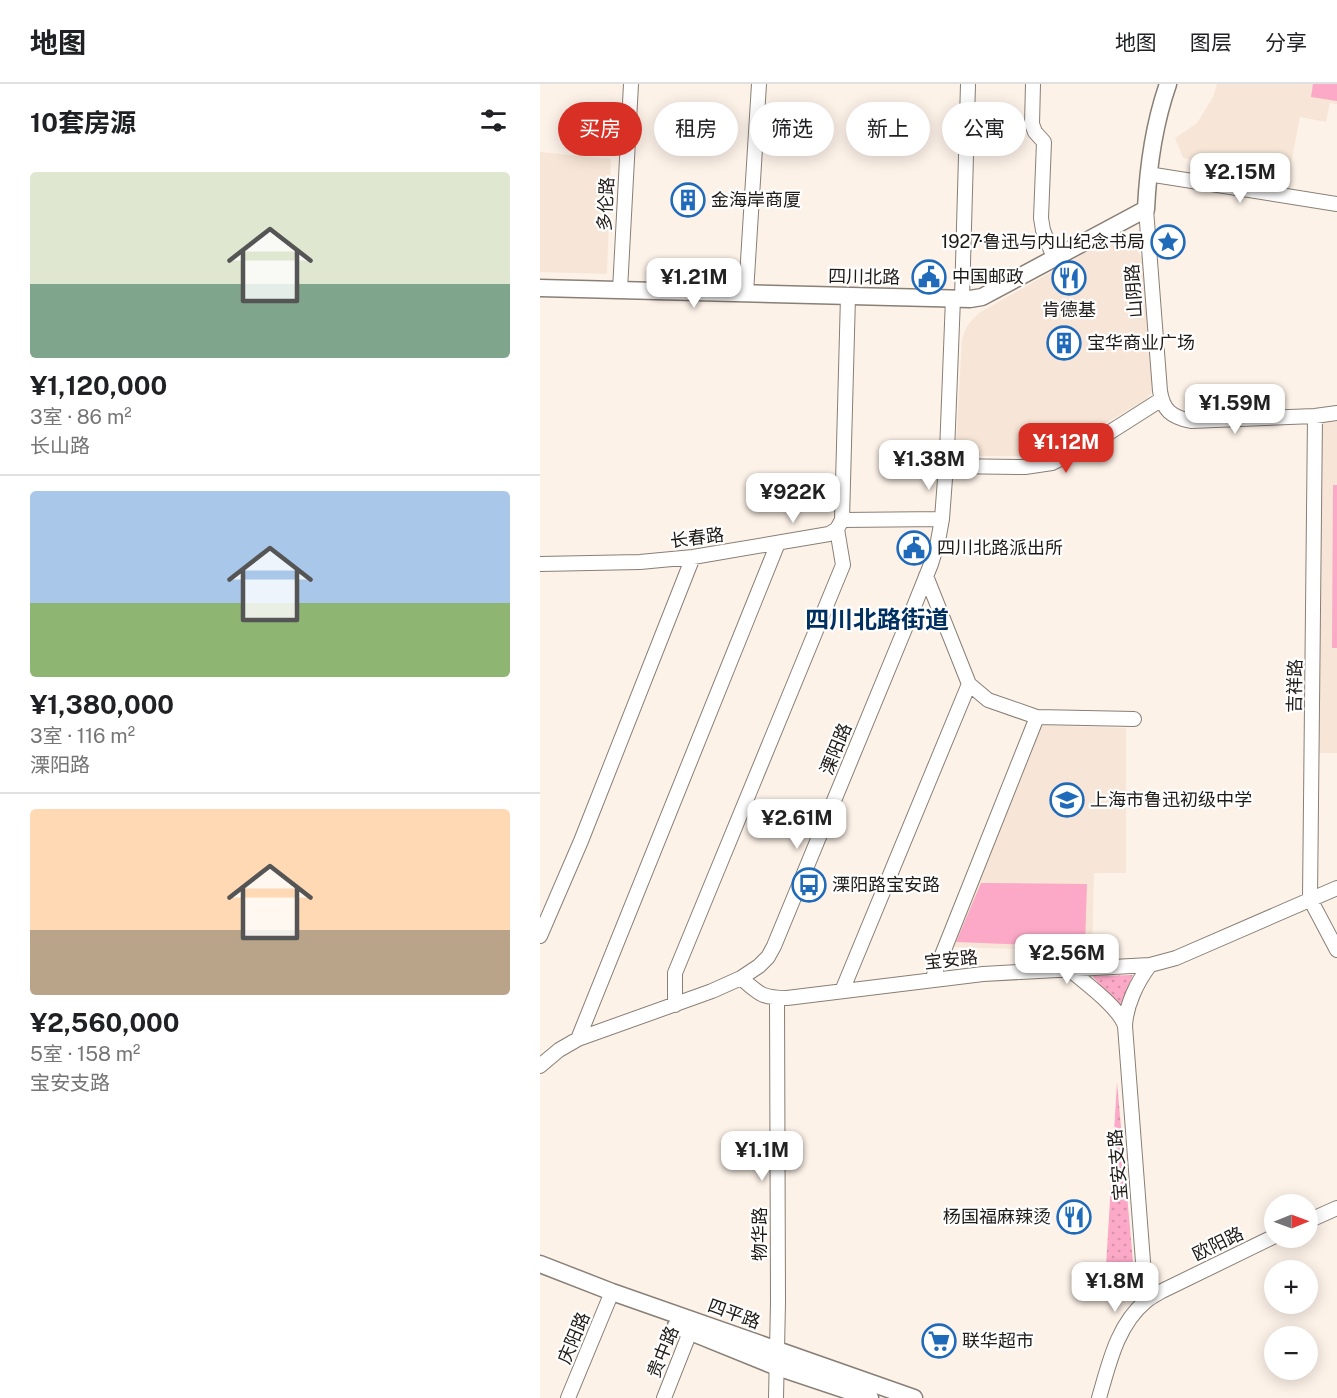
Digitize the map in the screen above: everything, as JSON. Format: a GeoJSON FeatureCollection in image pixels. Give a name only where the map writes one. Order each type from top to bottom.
{"type":"FeatureCollection","features":[{"type":"Feature","properties":{"kind":"main road"},"geometry":{"type":"LineString","coordinates":[[1146,209],[1148,174],[1154,138],[1168,84]]}},
{"type":"Feature","properties":{"kind":"main road","name":"四川北路"},"geometry":{"type":"LineString","coordinates":[[540,288],[982,297],[1146,209]]}},
{"type":"Feature","properties":{"kind":"main road","name":"四平路"},"geometry":{"type":"LineString","coordinates":[[540,1264],[610,1297]]}},
{"type":"Feature","properties":{"kind":"main road","name":"四平路"},"geometry":{"type":"LineString","coordinates":[[540,1276],[693,1326],[777,1358],[870,1398]]}},
{"type":"Feature","properties":{"kind":"main road","name":"四平路"},"geometry":{"type":"LineString","coordinates":[[777,1358],[914,1398]]}},
{"type":"Feature","properties":{"kind":"street","name":"多伦路"},"geometry":{"type":"LineString","coordinates":[[620,290],[631,84]]}},
{"type":"Feature","properties":{"kind":"street"},"geometry":{"type":"LineString","coordinates":[[746,293],[759,84]]}},
{"type":"Feature","properties":{"kind":"street","name":"溧阳路"},"geometry":{"type":"LineString","coordinates":[[540,1066],[559,1050],[578,1040],[712,991],[741,978],[759,966],[774,946],[926,576],[938,541],[946,466],[968,84]]}},
{"type":"Feature","properties":{"kind":"street"},"geometry":{"type":"LineString","coordinates":[[1034,84],[1032,124],[1035,132],[1044,142],[1041,218],[1043,230],[1054,258]]}},
{"type":"Feature","properties":{"kind":"street"},"geometry":{"type":"LineString","coordinates":[[1148,174],[1337,204]]}},
{"type":"Feature","properties":{"kind":"street","name":"山阴路"},"geometry":{"type":"LineString","coordinates":[[1146,209],[1162,399]]}},
{"type":"Feature","properties":{"kind":"street"},"geometry":{"type":"LineString","coordinates":[[675,1005],[675,974],[843,565],[839,524],[848,296]]}},
{"type":"Feature","properties":{"kind":"street"},"geometry":{"type":"LineString","coordinates":[[946,466],[1025,467],[1052,463],[1096,441],[1162,399],[1168,412],[1191,421],[1337,413]]}},
{"type":"Feature","properties":{"kind":"street","name":"吉祥路"},"geometry":{"type":"LineString","coordinates":[[1315,416],[1310,898],[1337,950]]}},
{"type":"Feature","properties":{"kind":"street","name":"长春路"},"geometry":{"type":"LineString","coordinates":[[540,564],[640,562],[693,557],[829,534],[839,524],[942,519]]}},
{"type":"Feature","properties":{"kind":"street"},"geometry":{"type":"LineString","coordinates":[[578,1040],[778,543]]}},
{"type":"Feature","properties":{"kind":"street"},"geometry":{"type":"LineString","coordinates":[[540,936],[581,842],[693,557]]}},
{"type":"Feature","properties":{"kind":"street"},"geometry":{"type":"LineString","coordinates":[[926,576],[969,684],[988,700],[1037,717],[1134,719]]}},
{"type":"Feature","properties":{"kind":"street"},"geometry":{"type":"LineString","coordinates":[[842,991],[969,684]]}},
{"type":"Feature","properties":{"kind":"street"},"geometry":{"type":"LineString","coordinates":[[932,980],[1037,717]]}},
{"type":"Feature","properties":{"kind":"street","name":"宝安路"},"geometry":{"type":"LineString","coordinates":[[741,978],[765,997],[777,998],[1010,972],[1150,965],[1176,958],[1337,888]]}},
{"type":"Feature","properties":{"kind":"street","name":"宝安支路"},"geometry":{"type":"LineString","coordinates":[[1146,1301],[1125,1026],[1127,1009],[1139,981],[1150,965]]}},
{"type":"Feature","properties":{"kind":"street"},"geometry":{"type":"LineString","coordinates":[[1069,969],[1115,1010],[1125,1026]]}},
{"type":"Feature","properties":{"kind":"street","name":"物华路"},"geometry":{"type":"LineString","coordinates":[[776,1398],[777,998]]}},
{"type":"Feature","properties":{"kind":"street"},"geometry":{"type":"LineString","coordinates":[[1318,1217],[1337,1208]]}},
{"type":"Feature","properties":{"kind":"street","name":"欧阳路"},"geometry":{"type":"LineString","coordinates":[[1099,1398],[1112,1354],[1126,1324],[1146,1301],[1264,1241]]}},
{"type":"Feature","properties":{"kind":"street","name":"庆阳路"},"geometry":{"type":"LineString","coordinates":[[568,1398],[610,1297]]}},
{"type":"Feature","properties":{"kind":"street","name":"贵中路"},"geometry":{"type":"LineString","coordinates":[[664,1398],[693,1326]]}},
{"type":"Feature","properties":{"kind":"shaded area"},"geometry":{"type":"Polygon","coordinates":[[[1217,84],[1337,84],[1337,104],[1330,103],[1326,122],[1300,117],[1288,179],[1183,158],[1175,138],[1197,123],[1213,97],[1217,84]]]}},
{"type":"Feature","properties":{"kind":"shaded area"},"geometry":{"type":"Polygon","coordinates":[[[1313,84],[1337,84],[1337,101],[1311,97],[1313,84]]]}},
{"type":"Feature","properties":{"kind":"shaded area"},"geometry":{"type":"Polygon","coordinates":[[[540,152],[558,154],[558,156],[611,159],[607,274],[540,272],[540,152]]]}},
{"type":"Feature","properties":{"kind":"shaded area","name":"宝华商业广场"},"geometry":{"type":"Polygon","coordinates":[[[1118,238],[1135,247],[1143,259],[1154,386],[1150,395],[1077,440],[1050,451],[1027,456],[970,456],[959,452],[956,445],[962,339],[971,321],[979,313],[1109,239],[1118,238]]]}},
{"type":"Feature","properties":{"kind":"shaded area"},"geometry":{"type":"Polygon","coordinates":[[[1337,420],[1337,753],[1315,753],[1321,422],[1337,420]]]}},
{"type":"Feature","properties":{"kind":"shaded area"},"geometry":{"type":"Polygon","coordinates":[[[1333,485],[1337,485],[1337,648],[1332,648],[1333,485]]]}},
{"type":"Feature","properties":{"kind":"shaded area","name":"上海市鲁迅初级中学"},"geometry":{"type":"Polygon","coordinates":[[[1036,725],[1126,728],[1126,873],[1094,873],[1092,951],[950,947],[1036,725]]]}},
{"type":"Feature","properties":{"kind":"shaded area"},"geometry":{"type":"Polygon","coordinates":[[[981,883],[1087,884],[1085,947],[956,942],[981,883]]]}},
{"type":"Feature","properties":{"kind":"shaded area"},"geometry":{"type":"Polygon","coordinates":[[[1133,975],[1120,1006],[1092,976],[1133,975]]]}},
{"type":"Feature","properties":{"kind":"shaded area"},"geometry":{"type":"Polygon","coordinates":[[[1117,1082],[1133,1262],[1106,1267],[1117,1082]]]}},
{"type":"Feature","properties":{"kind":"place","name":"金海岸商厦"},"geometry":{"type":"Point","coordinates":[688,200]}},
{"type":"Feature","properties":{"kind":"place","name":"1927·鲁迅与内山纪念书局"},"geometry":{"type":"Point","coordinates":[1168,242]}},
{"type":"Feature","properties":{"kind":"place","name":"中国邮政"},"geometry":{"type":"Point","coordinates":[929,277]}},
{"type":"Feature","properties":{"kind":"place","name":"肯德基"},"geometry":{"type":"Point","coordinates":[1069,278]}},
{"type":"Feature","properties":{"kind":"place","name":"宝华商业广场"},"geometry":{"type":"Point","coordinates":[1064,343]}},
{"type":"Feature","properties":{"kind":"place","name":"四川北路派出所"},"geometry":{"type":"Point","coordinates":[914,548]}},
{"type":"Feature","properties":{"kind":"place","name":"上海市鲁迅初级中学"},"geometry":{"type":"Point","coordinates":[1067,800]}},
{"type":"Feature","properties":{"kind":"place","name":"溧阳路宝安路"},"geometry":{"type":"Point","coordinates":[809,885]}},
{"type":"Feature","properties":{"kind":"place","name":"杨国福麻辣烫"},"geometry":{"type":"Point","coordinates":[1074,1217]}},
{"type":"Feature","properties":{"kind":"place","name":"联华超市"},"geometry":{"type":"Point","coordinates":[939,1341]}},
{"type":"Feature","properties":{"kind":"district","name":"四川北路街道"},"geometry":{"type":"Point","coordinates":[877,620]}}]}
